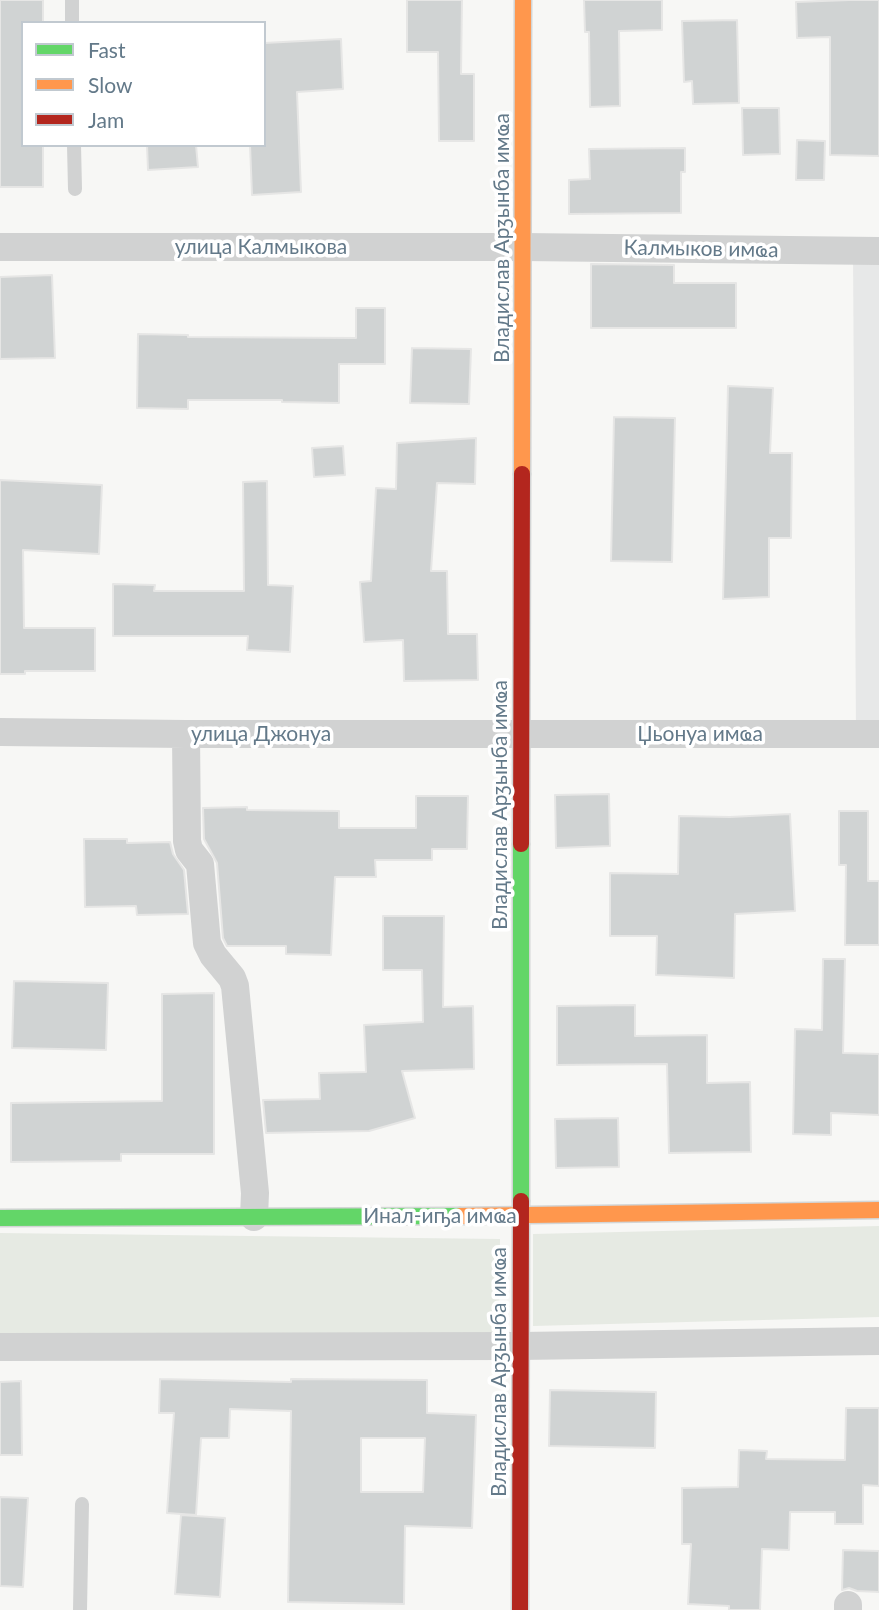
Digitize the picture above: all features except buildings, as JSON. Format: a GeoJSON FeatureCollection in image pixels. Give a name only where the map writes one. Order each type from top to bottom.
{"type":"FeatureCollection","features":[{"type":"Feature","properties":{"kind":"main road","name":"Владислав Арӡынба имҩа"},"geometry":{"type":"LineString","coordinates":[[520,1610],[523,0]]}},
{"type":"Feature","properties":{"kind":"main road","name":"Инал-иҧа имҩа"},"geometry":{"type":"LineString","coordinates":[[0,1218],[520,1216],[879,1210]]}},
{"type":"Feature","properties":{"kind":"street","name":"улица Калмыкова"},"geometry":{"type":"LineString","coordinates":[[0,247],[523,247]]}},
{"type":"Feature","properties":{"kind":"street","name":"Калмыков имҩа"},"geometry":{"type":"LineString","coordinates":[[523,247],[879,251]]}},
{"type":"Feature","properties":{"kind":"street","name":"улица Джонуа"},"geometry":{"type":"LineString","coordinates":[[0,732],[522,734]]}},
{"type":"Feature","properties":{"kind":"street"},"geometry":{"type":"LineString","coordinates":[[186,734],[187,841],[189,850],[201,864],[207,943],[235,986],[255,1193],[254,1217]]}},
{"type":"Feature","properties":{"kind":"street","name":"Џьонуа имҩа"},"geometry":{"type":"LineString","coordinates":[[522,734],[879,734]]}},
{"type":"Feature","properties":{"kind":"street"},"geometry":{"type":"LineString","coordinates":[[0,1347],[520,1346],[879,1341]]}},
{"type":"Feature","properties":{"kind":"lane"},"geometry":{"type":"LineString","coordinates":[[72,0],[72,21]]}},
{"type":"Feature","properties":{"kind":"lane"},"geometry":{"type":"LineString","coordinates":[[74,147],[75,189]]}},
{"type":"Feature","properties":{"kind":"lane"},"geometry":{"type":"LineString","coordinates":[[80,1610],[82,1504]]}},
{"type":"Feature","properties":{"kind":"shaded area"},"geometry":{"type":"Polygon","coordinates":[[[853,251],[879,251],[879,734],[856,734],[853,251]]]}},
{"type":"Feature","properties":{"kind":"shaded area"},"geometry":{"type":"Polygon","coordinates":[[[879,1226],[879,1317],[533,1326],[533,1234],[879,1226]]]}},
{"type":"Feature","properties":{"kind":"shaded area"},"geometry":{"type":"Polygon","coordinates":[[[0,1233],[500,1239],[499,1339],[0,1333],[0,1233]]]}},
{"type":"Feature","properties":{"kind":"traffic: fast"},"geometry":{"type":"LineString","coordinates":[[521,844],[521,1201]]}},
{"type":"Feature","properties":{"kind":"traffic: fast"},"geometry":{"type":"LineString","coordinates":[[0,1218],[460,1216]]}},
{"type":"Feature","properties":{"kind":"traffic: slow"},"geometry":{"type":"LineString","coordinates":[[522,474],[523,0]]}},
{"type":"Feature","properties":{"kind":"traffic: slow"},"geometry":{"type":"LineString","coordinates":[[460,1216],[879,1210]]}},
{"type":"Feature","properties":{"kind":"traffic: jam"},"geometry":{"type":"LineString","coordinates":[[521,844],[522,474]]}},
{"type":"Feature","properties":{"kind":"traffic: jam"},"geometry":{"type":"LineString","coordinates":[[520,1610],[521,1201]]}}]}
